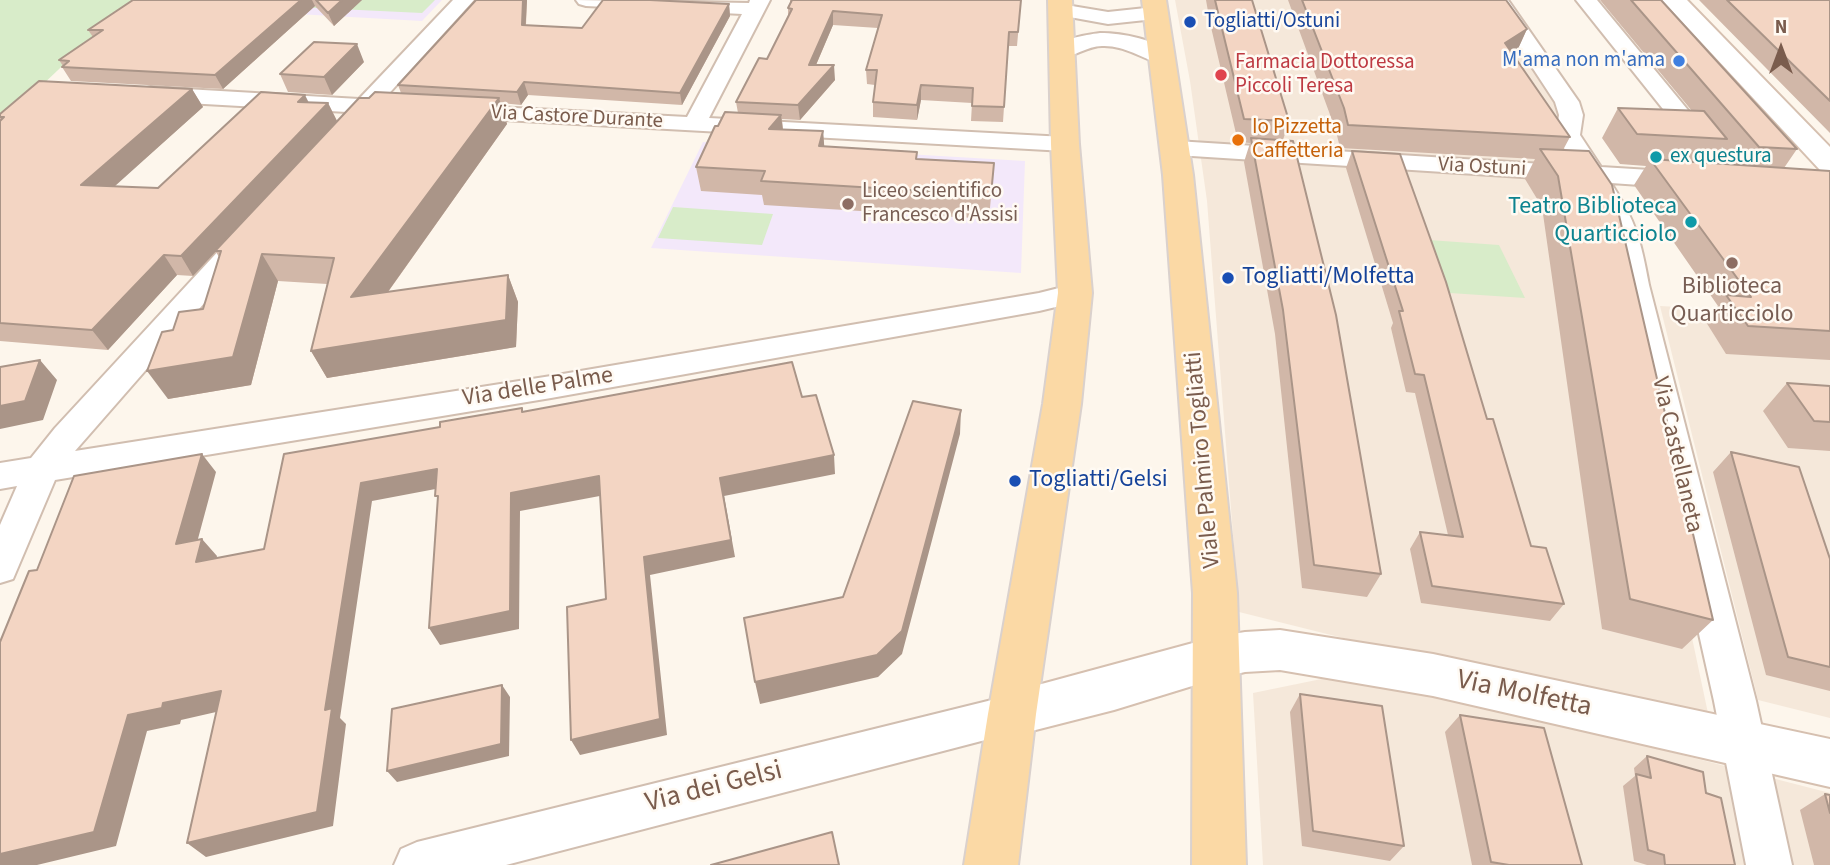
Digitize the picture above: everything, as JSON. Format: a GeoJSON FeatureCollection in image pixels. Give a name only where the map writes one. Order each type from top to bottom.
{"type":"FeatureCollection","features":[{"type":"Feature","properties":{"kind":"main road","name":"Viale Palmiro Togliatti"},"geometry":{"type":"LineString","coordinates":[[991,865],[1059,428],[1075,293],[1065,144],[1060,5]]}},
{"type":"Feature","properties":{"kind":"main road","name":"Viale Palmiro Togliatti"},"geometry":{"type":"LineString","coordinates":[[1155,6],[1175,148],[1215,593],[1219,865]]}},
{"type":"Feature","properties":{"kind":"street"},"geometry":{"type":"LineString","coordinates":[[338,136],[464,0]]}},
{"type":"Feature","properties":{"kind":"street"},"geometry":{"type":"LineString","coordinates":[[586,0],[757,4],[694,125]]}},
{"type":"Feature","properties":{"kind":"street","name":"Via Castellaneta"},"geometry":{"type":"LineString","coordinates":[[1498,0],[1567,102],[1571,115],[1568,135],[1624,226],[1744,743],[1769,865]]}},
{"type":"Feature","properties":{"kind":"street"},"geometry":{"type":"LineString","coordinates":[[1586,0],[1674,113],[1735,183]]}},
{"type":"Feature","properties":{"kind":"street"},"geometry":{"type":"LineString","coordinates":[[1674,0],[1830,179]]}},
{"type":"Feature","properties":{"kind":"street","name":"Viale Palmiro Togliatti"},"geometry":{"type":"LineString","coordinates":[[1060,5],[1108,18],[1155,6]]}},
{"type":"Feature","properties":{"kind":"street"},"geometry":{"type":"LineString","coordinates":[[1061,52],[1087,40],[1107,38],[1131,43],[1161,57]]}},
{"type":"Feature","properties":{"kind":"street","name":"Via Castore Durante"},"geometry":{"type":"LineString","coordinates":[[130,93],[1065,144]]}},
{"type":"Feature","properties":{"kind":"street","name":"Via Ostuni"},"geometry":{"type":"LineString","coordinates":[[1175,148],[1762,184]]}},
{"type":"Feature","properties":{"kind":"street"},"geometry":{"type":"LineString","coordinates":[[0,568],[42,469],[263,219]]}},
{"type":"Feature","properties":{"kind":"street","name":"Via delle Palme"},"geometry":{"type":"LineString","coordinates":[[0,476],[578,382],[1039,302],[1075,293]]}},
{"type":"Feature","properties":{"kind":"street","name":"Via Molfetta"},"geometry":{"type":"LineString","coordinates":[[1013,714],[1215,658],[1263,650],[1319,655],[1433,675],[1830,763]]}},
{"type":"Feature","properties":{"kind":"street","name":"Via dei Gelsi"},"geometry":{"type":"LineString","coordinates":[[416,865],[1013,714]]}},
{"type":"Feature","properties":{"kind":"shaded area"},"geometry":{"type":"Polygon","coordinates":[[[143,0],[442,0],[422,21],[136,5],[143,0]]]}},
{"type":"Feature","properties":{"kind":"shaded area"},"geometry":{"type":"Polygon","coordinates":[[[1175,0],[1488,0],[1557,102],[1562,118],[1555,134],[1600,203],[1709,718],[1435,661],[1239,612],[1207,201],[1175,0]]]}},
{"type":"Feature","properties":{"kind":"shaded area","name":"Liceo scientifico Francesco d'Assisi"},"geometry":{"type":"Polygon","coordinates":[[[703,142],[1025,161],[1021,273],[651,248],[703,142]]]}},
{"type":"Feature","properties":{"kind":"shaded area"},"geometry":{"type":"Polygon","coordinates":[[[1660,306],[1830,315],[1830,718],[1758,700],[1660,306]]]}},
{"type":"Feature","properties":{"kind":"shaded area"},"geometry":{"type":"Polygon","coordinates":[[[1336,676],[1414,686],[1830,793],[1830,865],[1263,865],[1253,693],[1336,676]]]}},
{"type":"Feature","properties":{"kind":"green space"},"geometry":{"type":"Polygon","coordinates":[[[0,0],[143,0],[96,34],[0,125],[0,0]]]}},
{"type":"Feature","properties":{"kind":"green space"},"geometry":{"type":"Polygon","coordinates":[[[305,0],[435,0],[422,13],[296,7],[305,0]]]}},
{"type":"Feature","properties":{"kind":"green space"},"geometry":{"type":"Polygon","coordinates":[[[673,207],[773,214],[762,245],[658,238],[673,207]]]}},
{"type":"Feature","properties":{"kind":"green space"},"geometry":{"type":"Polygon","coordinates":[[[1429,240],[1499,245],[1525,298],[1450,293],[1429,240]]]}},
{"type":"Feature","properties":{"kind":"building"},"geometry":{"type":"Polygon","coordinates":[[[133,0],[301,0],[215,75],[62,67],[69,61],[59,60],[103,30],[88,30],[133,0]]]}},
{"type":"Feature","properties":{"kind":"building"},"geometry":{"type":"Polygon","coordinates":[[[316,0],[342,0],[328,13],[316,0]]]}},
{"type":"Feature","properties":{"kind":"building"},"geometry":{"type":"Polygon","coordinates":[[[476,0],[523,0],[522,25],[582,28],[603,0],[729,4],[680,93],[524,82],[517,92],[398,85],[476,0]]]}},
{"type":"Feature","properties":{"kind":"building"},"geometry":{"type":"Polygon","coordinates":[[[792,0],[1021,0],[1018,32],[1009,32],[1004,107],[972,106],[973,88],[921,85],[917,105],[873,102],[877,70],[866,70],[882,15],[833,11],[809,65],[834,65],[798,105],[736,102],[759,58],[767,59],[792,9],[788,8],[792,0]]]}},
{"type":"Feature","properties":{"kind":"building"},"geometry":{"type":"Polygon","coordinates":[[[1215,0],[1252,0],[1289,121],[1244,119],[1215,0]]]}},
{"type":"Feature","properties":{"kind":"building"},"geometry":{"type":"Polygon","coordinates":[[[1302,0],[1506,0],[1527,29],[1505,43],[1570,137],[1348,125],[1344,108],[1302,0]]]}},
{"type":"Feature","properties":{"kind":"building"},"geometry":{"type":"Polygon","coordinates":[[[1631,0],[1661,0],[1797,149],[1759,147],[1631,0]]]}},
{"type":"Feature","properties":{"kind":"building"},"geometry":{"type":"Polygon","coordinates":[[[1727,0],[1830,0],[1830,101],[1727,0]]]}},
{"type":"Feature","properties":{"kind":"building"},"geometry":{"type":"Polygon","coordinates":[[[314,42],[357,44],[324,77],[280,74],[314,42]]]}},
{"type":"Feature","properties":{"kind":"building"},"geometry":{"type":"Polygon","coordinates":[[[39,81],[192,89],[81,185],[158,188],[261,92],[305,95],[298,102],[328,103],[181,256],[164,255],[92,330],[0,323],[0,121],[4,117],[0,117],[0,114],[39,81]]]}},
{"type":"Feature","properties":{"kind":"building"},"geometry":{"type":"Polygon","coordinates":[[[375,92],[499,98],[351,297],[508,275],[506,320],[311,351],[334,258],[262,254],[233,357],[147,371],[162,332],[173,330],[179,312],[203,309],[221,251],[215,251],[359,98],[369,98],[375,92]]]}},
{"type":"Feature","properties":{"kind":"building"},"geometry":{"type":"Polygon","coordinates":[[[1618,108],[1704,111],[1727,139],[1637,134],[1618,108]]]}},
{"type":"Feature","properties":{"kind":"building"},"geometry":{"type":"Polygon","coordinates":[[[725,112],[781,115],[769,129],[823,131],[819,146],[917,152],[916,159],[994,163],[991,195],[761,181],[765,171],[696,167],[715,126],[718,126],[725,112]]]}},
{"type":"Feature","properties":{"kind":"building"},"geometry":{"type":"Polygon","coordinates":[[[1251,138],[1293,141],[1336,315],[1381,574],[1314,565],[1283,310],[1251,138]]]}},
{"type":"Feature","properties":{"kind":"building"},"geometry":{"type":"Polygon","coordinates":[[[1540,149],[1589,151],[1612,185],[1713,620],[1630,599],[1558,176],[1540,149]]]}},
{"type":"Feature","properties":{"kind":"building"},"geometry":{"type":"Polygon","coordinates":[[[1352,151],[1400,154],[1446,282],[1487,419],[1493,419],[1531,546],[1546,548],[1564,604],[1432,586],[1420,532],[1463,537],[1424,375],[1415,374],[1399,311],[1403,311],[1352,151]]]}},
{"type":"Feature","properties":{"kind":"building"},"geometry":{"type":"Polygon","coordinates":[[[1650,159],[1830,171],[1830,331],[1748,326],[1726,295],[1751,297],[1650,159]]]}},
{"type":"Feature","properties":{"kind":"building"},"geometry":{"type":"Polygon","coordinates":[[[40,360],[25,401],[0,406],[0,367],[40,360]]]}},
{"type":"Feature","properties":{"kind":"building"},"geometry":{"type":"Polygon","coordinates":[[[792,362],[802,397],[816,395],[834,455],[720,478],[731,540],[644,557],[660,719],[571,740],[567,607],[606,599],[599,476],[511,493],[510,611],[429,628],[438,496],[435,496],[437,469],[361,483],[325,710],[332,708],[317,812],[187,843],[221,691],[163,703],[162,708],[128,715],[94,832],[0,854],[0,642],[29,571],[37,570],[74,476],[202,454],[176,544],[202,539],[196,562],[264,549],[284,454],[440,427],[440,422],[522,408],[522,412],[792,362]]]}},
{"type":"Feature","properties":{"kind":"building"},"geometry":{"type":"Polygon","coordinates":[[[1787,383],[1830,386],[1830,422],[1814,421],[1787,383]]]}},
{"type":"Feature","properties":{"kind":"building"},"geometry":{"type":"Polygon","coordinates":[[[913,401],[961,410],[902,631],[877,655],[755,682],[744,618],[843,597],[913,401]]]}},
{"type":"Feature","properties":{"kind":"building"},"geometry":{"type":"Polygon","coordinates":[[[1731,452],[1799,467],[1830,559],[1830,667],[1788,657],[1731,452]]]}},
{"type":"Feature","properties":{"kind":"building"},"geometry":{"type":"Polygon","coordinates":[[[502,685],[501,744],[387,771],[392,709],[502,685]]]}},
{"type":"Feature","properties":{"kind":"building"},"geometry":{"type":"Polygon","coordinates":[[[1300,694],[1382,706],[1404,846],[1313,831],[1300,694]]]}},
{"type":"Feature","properties":{"kind":"building"},"geometry":{"type":"Polygon","coordinates":[[[1460,715],[1544,728],[1582,865],[1509,865],[1491,862],[1460,715]]]}},
{"type":"Feature","properties":{"kind":"building"},"geometry":{"type":"Polygon","coordinates":[[[1647,756],[1703,772],[1706,793],[1721,798],[1735,865],[1665,865],[1664,855],[1648,850],[1636,774],[1651,778],[1647,756]]]}},
{"type":"Feature","properties":{"kind":"building"},"geometry":{"type":"Polygon","coordinates":[[[1825,794],[1830,795],[1830,813],[1825,794]]]}},
{"type":"Feature","properties":{"kind":"building"},"geometry":{"type":"Polygon","coordinates":[[[832,832],[839,865],[711,865],[832,832]]]}},
{"type":"Feature","properties":{"kind":"place","name":"Togliatti/Ostuni"},"geometry":{"type":"Point","coordinates":[1190,22]}},
{"type":"Feature","properties":{"kind":"place","name":"M'ama non m'ama"},"geometry":{"type":"Point","coordinates":[1679,61]}},
{"type":"Feature","properties":{"kind":"place","name":"Farmacia Dottoressa Piccoli Teresa"},"geometry":{"type":"Point","coordinates":[1221,75]}},
{"type":"Feature","properties":{"kind":"place","name":"Io Pizzetta Caffetteria"},"geometry":{"type":"Point","coordinates":[1238,140]}},
{"type":"Feature","properties":{"kind":"place","name":"ex questura"},"geometry":{"type":"Point","coordinates":[1656,157]}},
{"type":"Feature","properties":{"kind":"place","name":"Liceo scientifico Francesco d'Assisi"},"geometry":{"type":"Point","coordinates":[848,204]}},
{"type":"Feature","properties":{"kind":"place","name":"Teatro Biblioteca Quarticciolo"},"geometry":{"type":"Point","coordinates":[1691,222]}},
{"type":"Feature","properties":{"kind":"place","name":"Biblioteca Quarticciolo"},"geometry":{"type":"Point","coordinates":[1732,263]}},
{"type":"Feature","properties":{"kind":"place","name":"Togliatti/Molfetta"},"geometry":{"type":"Point","coordinates":[1228,278]}},
{"type":"Feature","properties":{"kind":"place","name":"Togliatti/Gelsi"},"geometry":{"type":"Point","coordinates":[1015,481]}}]}
